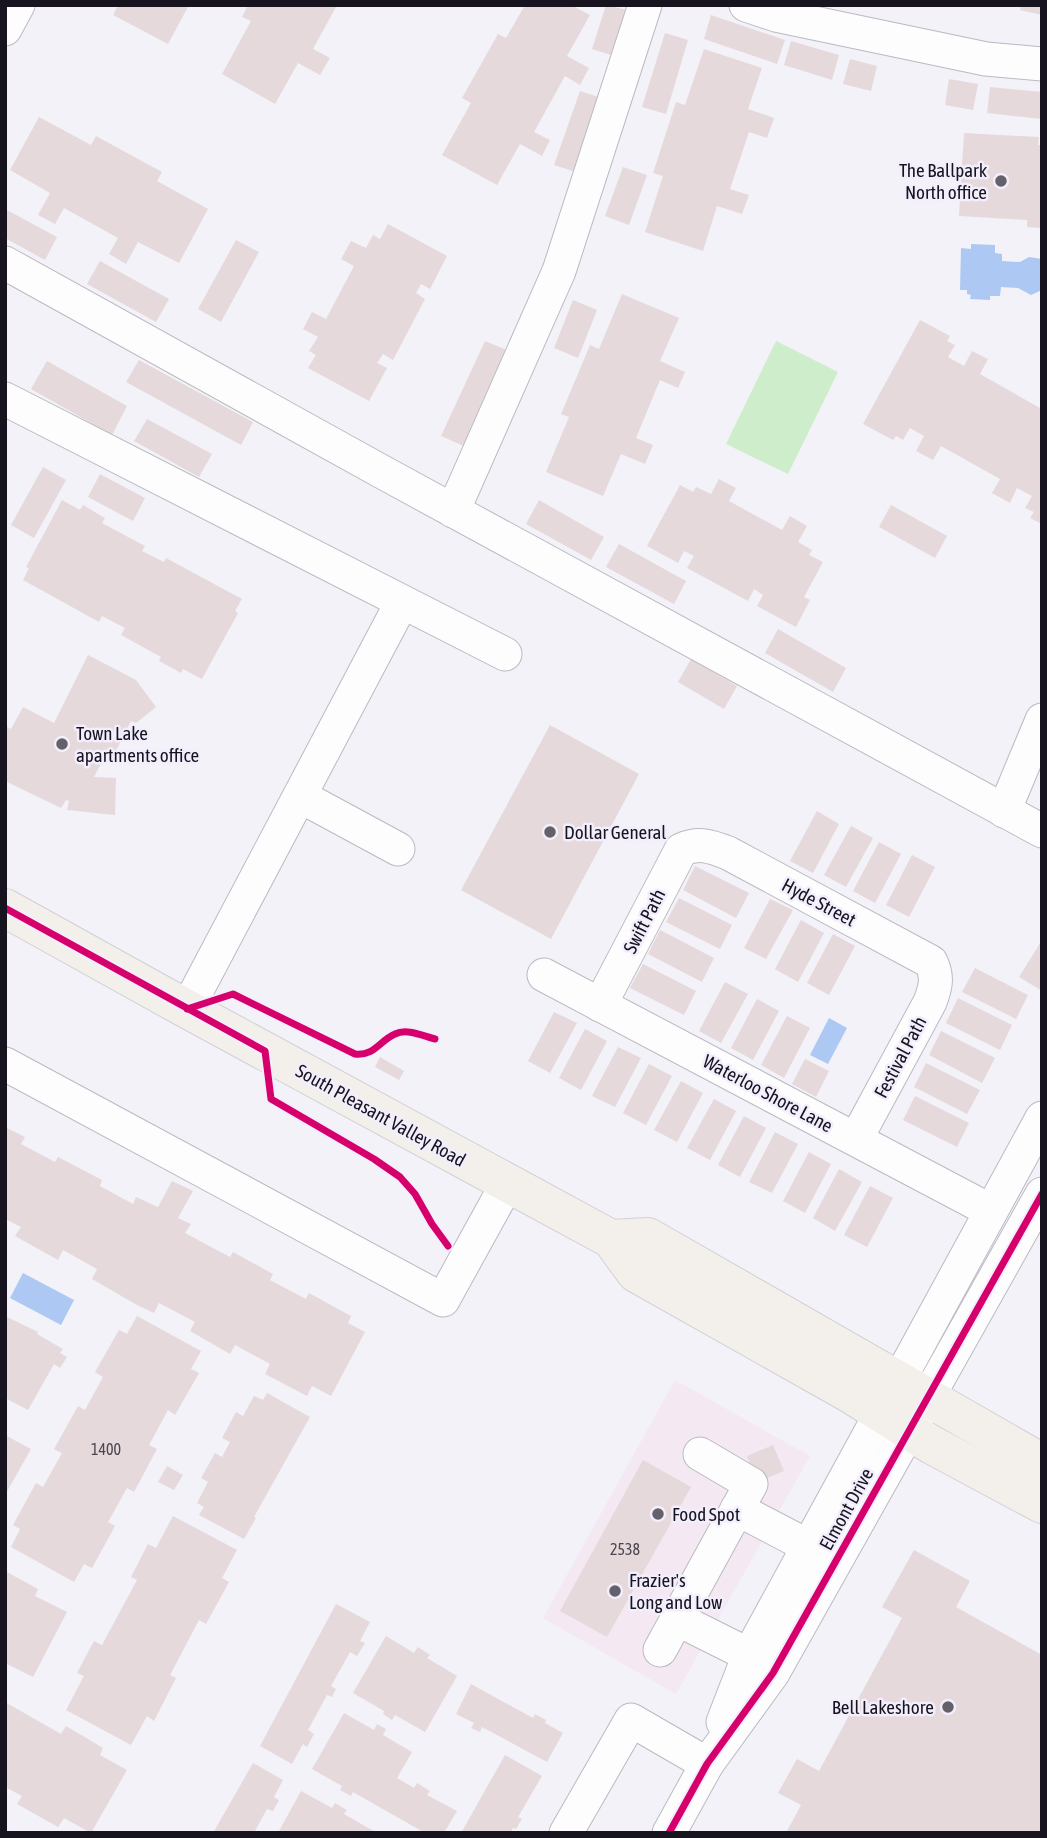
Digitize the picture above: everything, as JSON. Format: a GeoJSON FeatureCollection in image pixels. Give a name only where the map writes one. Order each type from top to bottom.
{"type":"FeatureCollection","features":[{"type":"Feature","properties":{"kind":"main road","name":"South Pleasant Valley Road"},"geometry":{"type":"LineString","coordinates":[[5,908],[611,1239],[648,1237],[903,1405],[1042,1463]]}},
{"type":"Feature","properties":{"kind":"main road","name":"South Pleasant Valley Road"},"geometry":{"type":"LineString","coordinates":[[903,1405],[932,1445],[1042,1504]]}},
{"type":"Feature","properties":{"kind":"street"},"geometry":{"type":"LineString","coordinates":[[5,29],[18,5]]}},
{"type":"Feature","properties":{"kind":"street"},"geometry":{"type":"LineString","coordinates":[[453,511],[559,271],[645,5]]}},
{"type":"Feature","properties":{"kind":"street"},"geometry":{"type":"LineString","coordinates":[[746,5],[776,15],[986,59],[1042,64]]}},
{"type":"Feature","properties":{"kind":"street"},"geometry":{"type":"LineString","coordinates":[[5,263],[453,511],[1042,831]]}},
{"type":"Feature","properties":{"kind":"street"},"geometry":{"type":"LineString","coordinates":[[5,399],[505,654]]}},
{"type":"Feature","properties":{"kind":"street"},"geometry":{"type":"LineString","coordinates":[[187,1009],[402,602]]}},
{"type":"Feature","properties":{"kind":"street"},"geometry":{"type":"LineString","coordinates":[[1004,811],[1042,720]]}},
{"type":"Feature","properties":{"kind":"street"},"geometry":{"type":"LineString","coordinates":[[300,796],[398,849]]}},
{"type":"Feature","properties":{"kind":"street","name":"Hyde Street"},"geometry":{"type":"LineString","coordinates":[[695,844],[709,845],[728,853],[931,962],[936,973]]}},
{"type":"Feature","properties":{"kind":"street","name":"Swift Path"},"geometry":{"type":"LineString","coordinates":[[600,1005],[681,850],[695,844]]}},
{"type":"Feature","properties":{"kind":"street","name":"Festival Path"},"geometry":{"type":"LineString","coordinates":[[856,1139],[930,1002],[936,986],[936,973]]}},
{"type":"Feature","properties":{"kind":"street","name":"Waterloo Shore Lane"},"geometry":{"type":"LineString","coordinates":[[544,975],[991,1211]]}},
{"type":"Feature","properties":{"kind":"street"},"geometry":{"type":"LineString","coordinates":[[5,1064],[443,1300],[507,1184]]}},
{"type":"Feature","properties":{"kind":"street","name":"Elmont Drive"},"geometry":{"type":"LineString","coordinates":[[669,1833],[707,1764],[773,1673],[903,1405],[991,1211],[1042,1118]]}},
{"type":"Feature","properties":{"kind":"street","name":"Elmont Drive"},"geometry":{"type":"LineString","coordinates":[[707,1764],[749,1655],[808,1546],[1042,1194]]}},
{"type":"Feature","properties":{"kind":"street"},"geometry":{"type":"LineString","coordinates":[[660,1650],[751,1484],[700,1454]]}},
{"type":"Feature","properties":{"kind":"street"},"geometry":{"type":"LineString","coordinates":[[737,1509],[808,1546]]}},
{"type":"Feature","properties":{"kind":"street"},"geometry":{"type":"LineString","coordinates":[[677,1619],[749,1655]]}},
{"type":"Feature","properties":{"kind":"street"},"geometry":{"type":"LineString","coordinates":[[566,1833],[631,1720],[707,1764]]}},
{"type":"Feature","properties":{"kind":"shaded area"},"geometry":{"type":"Polygon","coordinates":[[[675,1380],[810,1456],[676,1694],[543,1618],[675,1380]]]}},
{"type":"Feature","properties":{"kind":"green space"},"geometry":{"type":"Polygon","coordinates":[[[776,341],[838,372],[788,474],[726,444],[776,341]]]}},
{"type":"Feature","properties":{"kind":"water"},"geometry":{"type":"Polygon","coordinates":[[[971,244],[995,245],[995,253],[1002,254],[1002,261],[1020,262],[1029,257],[1042,259],[1042,290],[1031,295],[1018,288],[1001,287],[1000,296],[990,296],[990,300],[970,299],[971,295],[967,294],[967,290],[960,290],[961,248],[971,249],[971,244]]]}},
{"type":"Feature","properties":{"kind":"water"},"geometry":{"type":"Polygon","coordinates":[[[829,1018],[847,1028],[828,1064],[810,1055],[829,1018]]]}},
{"type":"Feature","properties":{"kind":"water"},"geometry":{"type":"Polygon","coordinates":[[[23,1273],[74,1300],[61,1325],[10,1298],[23,1273]]]}},
{"type":"Feature","properties":{"kind":"building"},"geometry":{"type":"Polygon","coordinates":[[[118,5],[189,5],[168,44],[113,15],[118,5]]]}},
{"type":"Feature","properties":{"kind":"building"},"geometry":{"type":"Polygon","coordinates":[[[248,5],[337,5],[313,49],[330,58],[320,75],[298,63],[275,104],[222,74],[251,21],[242,17],[248,5]]]}},
{"type":"Feature","properties":{"kind":"building"},"geometry":{"type":"Polygon","coordinates":[[[525,5],[571,5],[590,15],[567,56],[589,68],[580,85],[565,76],[534,132],[550,140],[542,156],[520,144],[497,185],[442,155],[471,103],[462,98],[498,34],[506,38],[525,5]]]}},
{"type":"Feature","properties":{"kind":"building"},"geometry":{"type":"Polygon","coordinates":[[[606,5],[631,11],[617,57],[592,49],[606,5]]]}},
{"type":"Feature","properties":{"kind":"building"},"geometry":{"type":"Polygon","coordinates":[[[1021,5],[1042,5],[1042,15],[1020,10],[1021,5]]]}},
{"type":"Feature","properties":{"kind":"building"},"geometry":{"type":"Polygon","coordinates":[[[711,15],[785,40],[777,64],[704,39],[711,15]]]}},
{"type":"Feature","properties":{"kind":"building"},"geometry":{"type":"Polygon","coordinates":[[[665,33],[688,40],[666,114],[642,107],[665,33]]]}},
{"type":"Feature","properties":{"kind":"building"},"geometry":{"type":"Polygon","coordinates":[[[791,41],[839,55],[832,80],[784,65],[791,41]]]}},
{"type":"Feature","properties":{"kind":"building"},"geometry":{"type":"Polygon","coordinates":[[[704,49],[762,68],[748,109],[774,118],[767,138],[749,132],[730,189],[749,195],[742,214],[717,206],[703,251],[645,232],[663,176],[653,173],[676,102],[685,105],[704,49]]]}},
{"type":"Feature","properties":{"kind":"building"},"geometry":{"type":"Polygon","coordinates":[[[850,59],[877,66],[871,91],[843,84],[850,59]]]}},
{"type":"Feature","properties":{"kind":"building"},"geometry":{"type":"Polygon","coordinates":[[[949,79],[978,84],[973,110],[945,105],[949,79]]]}},
{"type":"Feature","properties":{"kind":"building"},"geometry":{"type":"Polygon","coordinates":[[[990,87],[1042,92],[1042,119],[987,113],[990,87]]]}},
{"type":"Feature","properties":{"kind":"building"},"geometry":{"type":"Polygon","coordinates":[[[580,91],[605,99],[579,173],[554,165],[580,91]]]}},
{"type":"Feature","properties":{"kind":"building"},"geometry":{"type":"Polygon","coordinates":[[[39,117],[91,145],[96,136],[162,172],[157,181],[208,209],[179,263],[138,242],[126,264],[109,254],[118,238],[64,208],[55,224],[38,215],[50,193],[10,170],[39,117]]]}},
{"type":"Feature","properties":{"kind":"building","name":"The Ballpark North office"},"geometry":{"type":"Polygon","coordinates":[[[964,133],[1039,137],[1038,145],[1042,145],[1042,228],[1027,227],[1027,220],[959,216],[964,133]]]}},
{"type":"Feature","properties":{"kind":"building"},"geometry":{"type":"Polygon","coordinates":[[[623,167],[647,175],[629,225],[605,216],[623,167]]]}},
{"type":"Feature","properties":{"kind":"building"},"geometry":{"type":"Polygon","coordinates":[[[5,209],[57,237],[45,260],[5,238],[5,209]]]}},
{"type":"Feature","properties":{"kind":"building"},"geometry":{"type":"Polygon","coordinates":[[[388,224],[447,256],[430,289],[421,284],[416,293],[425,299],[393,360],[383,354],[377,363],[387,368],[369,401],[308,368],[316,355],[309,351],[318,337],[303,329],[312,312],[326,319],[354,266],[341,259],[351,241],[366,248],[373,235],[380,239],[388,224]]]}},
{"type":"Feature","properties":{"kind":"building"},"geometry":{"type":"Polygon","coordinates":[[[236,240],[259,252],[221,322],[198,309],[236,240]]]}},
{"type":"Feature","properties":{"kind":"building"},"geometry":{"type":"Polygon","coordinates":[[[100,261],[169,299],[156,322],[87,284],[100,261]]]}},
{"type":"Feature","properties":{"kind":"building"},"geometry":{"type":"Polygon","coordinates":[[[622,294],[679,318],[660,361],[685,372],[678,388],[660,380],[636,438],[653,445],[645,464],[621,454],[603,496],[546,472],[569,417],[561,414],[590,345],[599,349],[622,294]]]}},
{"type":"Feature","properties":{"kind":"building"},"geometry":{"type":"Polygon","coordinates":[[[573,300],[597,310],[578,358],[554,348],[573,300]]]}},
{"type":"Feature","properties":{"kind":"building"},"geometry":{"type":"Polygon","coordinates":[[[920,320],[950,336],[947,341],[955,345],[948,357],[964,366],[972,351],[988,359],[980,374],[1040,408],[1042,404],[1042,524],[1030,518],[1034,512],[1025,508],[1032,496],[1017,488],[1010,503],[992,493],[1000,479],[941,446],[933,460],[916,451],[924,436],[910,428],[903,440],[896,436],[893,440],[863,424],[920,320]]]}},
{"type":"Feature","properties":{"kind":"building"},"geometry":{"type":"Polygon","coordinates":[[[485,341],[509,351],[466,447],[441,436],[485,341]]]}},
{"type":"Feature","properties":{"kind":"building"},"geometry":{"type":"Polygon","coordinates":[[[139,360],[253,422],[241,445],[126,382],[139,360]]]}},
{"type":"Feature","properties":{"kind":"building"},"geometry":{"type":"Polygon","coordinates":[[[47,361],[127,406],[112,435],[31,389],[47,361]]]}},
{"type":"Feature","properties":{"kind":"building"},"geometry":{"type":"Polygon","coordinates":[[[147,419],[212,454],[199,477],[134,441],[147,419]]]}},
{"type":"Feature","properties":{"kind":"building"},"geometry":{"type":"Polygon","coordinates":[[[43,467],[66,480],[34,538],[11,525],[43,467]]]}},
{"type":"Feature","properties":{"kind":"building"},"geometry":{"type":"Polygon","coordinates":[[[100,474],[145,498],[133,521],[88,497],[100,474]]]}},
{"type":"Feature","properties":{"kind":"building"},"geometry":{"type":"Polygon","coordinates":[[[719,479],[736,488],[729,501],[782,530],[790,516],[807,526],[798,542],[812,550],[809,555],[823,562],[804,597],[810,600],[796,627],[757,606],[763,595],[754,589],[748,601],[687,568],[694,556],[684,551],[678,563],[647,546],[680,485],[693,492],[696,487],[711,494],[719,479]]]}},
{"type":"Feature","properties":{"kind":"building"},"geometry":{"type":"Polygon","coordinates":[[[62,500],[80,510],[83,505],[105,518],[102,523],[145,546],[142,551],[164,562],[166,558],[242,599],[235,611],[238,613],[202,679],[183,669],[181,673],[159,661],[161,657],[121,635],[125,628],[102,616],[99,622],[23,580],[29,568],[26,567],[62,500]]]}},
{"type":"Feature","properties":{"kind":"building"},"geometry":{"type":"Polygon","coordinates":[[[539,500],[604,537],[591,560],[526,524],[539,500]]]}},
{"type":"Feature","properties":{"kind":"building"},"geometry":{"type":"Polygon","coordinates":[[[891,505],[947,536],[935,558],[879,527],[891,505]]]}},
{"type":"Feature","properties":{"kind":"building"},"geometry":{"type":"Polygon","coordinates":[[[619,544],[686,581],[674,604],[606,567],[619,544]]]}},
{"type":"Feature","properties":{"kind":"building"},"geometry":{"type":"Polygon","coordinates":[[[778,629],[846,668],[833,692],[765,653],[778,629]]]}},
{"type":"Feature","properties":{"kind":"building","name":"Town Lake apartments office"},"geometry":{"type":"Polygon","coordinates":[[[88,655],[136,680],[156,707],[136,723],[131,721],[110,763],[103,760],[94,777],[116,778],[115,815],[67,810],[69,801],[66,800],[61,808],[5,781],[5,726],[11,729],[23,707],[54,723],[88,655]]]}},
{"type":"Feature","properties":{"kind":"building"},"geometry":{"type":"Polygon","coordinates":[[[691,659],[737,686],[724,709],[678,682],[691,659]]]}},
{"type":"Feature","properties":{"kind":"building","name":"Dollar General"},"geometry":{"type":"Polygon","coordinates":[[[550,725],[639,774],[551,939],[461,890],[550,725]]]}},
{"type":"Feature","properties":{"kind":"building"},"geometry":{"type":"Polygon","coordinates":[[[817,811],[839,824],[813,873],[790,861],[817,811]]]}},
{"type":"Feature","properties":{"kind":"building"},"geometry":{"type":"Polygon","coordinates":[[[851,826],[873,838],[846,887],[824,875],[851,826]]]}},
{"type":"Feature","properties":{"kind":"building"},"geometry":{"type":"Polygon","coordinates":[[[879,842],[901,854],[875,903],[853,891],[879,842]]]}},
{"type":"Feature","properties":{"kind":"building"},"geometry":{"type":"Polygon","coordinates":[[[912,855],[935,867],[909,917],[886,905],[912,855]]]}},
{"type":"Feature","properties":{"kind":"building"},"geometry":{"type":"Polygon","coordinates":[[[695,866],[749,893],[736,918],[683,890],[695,866]]]}},
{"type":"Feature","properties":{"kind":"building"},"geometry":{"type":"Polygon","coordinates":[[[679,898],[732,925],[720,949],[666,922],[679,898]]]}},
{"type":"Feature","properties":{"kind":"building"},"geometry":{"type":"Polygon","coordinates":[[[770,899],[793,910],[766,959],[744,948],[770,899]]]}},
{"type":"Feature","properties":{"kind":"building"},"geometry":{"type":"Polygon","coordinates":[[[801,920],[824,933],[798,982],[775,969],[801,920]]]}},
{"type":"Feature","properties":{"kind":"building"},"geometry":{"type":"Polygon","coordinates":[[[660,930],[714,958],[702,982],[648,954],[660,930]]]}},
{"type":"Feature","properties":{"kind":"building"},"geometry":{"type":"Polygon","coordinates":[[[833,934],[855,946],[829,995],[807,983],[833,934]]]}},
{"type":"Feature","properties":{"kind":"building"},"geometry":{"type":"Polygon","coordinates":[[[1042,940],[1042,991],[1019,977],[1042,940]]]}},
{"type":"Feature","properties":{"kind":"building"},"geometry":{"type":"Polygon","coordinates":[[[643,964],[696,991],[684,1015],[630,988],[643,964]]]}},
{"type":"Feature","properties":{"kind":"building"},"geometry":{"type":"Polygon","coordinates":[[[975,968],[1028,995],[1016,1019],[962,992],[975,968]]]}},
{"type":"Feature","properties":{"kind":"building"},"geometry":{"type":"Polygon","coordinates":[[[725,982],[748,994],[721,1043],[699,1031],[725,982]]]}},
{"type":"Feature","properties":{"kind":"building"},"geometry":{"type":"Polygon","coordinates":[[[958,998],[1012,1025],[1000,1050],[946,1023],[958,998]]]}},
{"type":"Feature","properties":{"kind":"building"},"geometry":{"type":"Polygon","coordinates":[[[757,999],[779,1011],[753,1060],[731,1048],[757,999]]]}},
{"type":"Feature","properties":{"kind":"building"},"geometry":{"type":"Polygon","coordinates":[[[554,1012],[577,1023],[550,1073],[528,1061],[554,1012]]]}},
{"type":"Feature","properties":{"kind":"building"},"geometry":{"type":"Polygon","coordinates":[[[787,1016],[810,1028],[784,1078],[761,1065],[787,1016]]]}},
{"type":"Feature","properties":{"kind":"building"},"geometry":{"type":"Polygon","coordinates":[[[585,1029],[607,1041],[581,1090],[559,1078],[585,1029]]]}},
{"type":"Feature","properties":{"kind":"building"},"geometry":{"type":"Polygon","coordinates":[[[941,1031],[995,1058],[982,1083],[929,1055],[941,1031]]]}},
{"type":"Feature","properties":{"kind":"building"},"geometry":{"type":"Polygon","coordinates":[[[618,1047],[641,1058],[615,1107],[592,1096],[618,1047]]]}},
{"type":"Feature","properties":{"kind":"building"},"geometry":{"type":"Polygon","coordinates":[[[380,1057],[404,1071],[399,1080],[375,1067],[380,1057]]]}},
{"type":"Feature","properties":{"kind":"building"},"geometry":{"type":"Polygon","coordinates":[[[805,1059],[829,1071],[816,1097],[792,1084],[805,1059]]]}},
{"type":"Feature","properties":{"kind":"building"},"geometry":{"type":"Polygon","coordinates":[[[926,1063],[980,1090],[967,1114],[914,1087],[926,1063]]]}},
{"type":"Feature","properties":{"kind":"building"},"geometry":{"type":"Polygon","coordinates":[[[649,1064],[672,1076],[646,1125],[623,1113],[649,1064]]]}},
{"type":"Feature","properties":{"kind":"building"},"geometry":{"type":"Polygon","coordinates":[[[681,1081],[703,1093],[677,1142],[654,1130],[681,1081]]]}},
{"type":"Feature","properties":{"kind":"building"},"geometry":{"type":"Polygon","coordinates":[[[915,1096],[969,1123],[957,1147],[903,1120],[915,1096]]]}},
{"type":"Feature","properties":{"kind":"building"},"geometry":{"type":"Polygon","coordinates":[[[714,1099],[736,1111],[710,1160],[687,1148],[714,1099]]]}},
{"type":"Feature","properties":{"kind":"building"},"geometry":{"type":"Polygon","coordinates":[[[744,1116],[766,1128],[740,1177],[718,1165],[744,1116]]]}},
{"type":"Feature","properties":{"kind":"building"},"geometry":{"type":"Polygon","coordinates":[[[5,1127],[25,1137],[21,1144],[55,1162],[58,1157],[102,1180],[100,1186],[133,1204],[136,1197],[158,1207],[172,1181],[193,1191],[178,1218],[191,1224],[185,1233],[230,1257],[233,1252],[273,1274],[270,1280],[306,1299],[309,1293],[351,1316],[348,1323],[365,1332],[331,1396],[312,1386],[307,1396],[265,1374],[270,1364],[235,1345],[230,1354],[190,1331],[195,1322],[159,1303],[154,1313],[137,1305],[92,1279],[97,1269],[63,1250],[58,1260],[15,1236],[21,1227],[5,1219],[5,1127]]]}},
{"type":"Feature","properties":{"kind":"building"},"geometry":{"type":"Polygon","coordinates":[[[775,1132],[798,1144],[772,1193],[749,1182],[775,1132]]]}},
{"type":"Feature","properties":{"kind":"building"},"geometry":{"type":"Polygon","coordinates":[[[809,1152],[831,1164],[805,1213],[783,1201],[809,1152]]]}},
{"type":"Feature","properties":{"kind":"building"},"geometry":{"type":"Polygon","coordinates":[[[839,1169],[862,1182],[835,1231],[813,1218],[839,1169]]]}},
{"type":"Feature","properties":{"kind":"building"},"geometry":{"type":"Polygon","coordinates":[[[870,1186],[893,1198],[867,1247],[844,1235],[870,1186]]]}},
{"type":"Feature","properties":{"kind":"building"},"geometry":{"type":"Polygon","coordinates":[[[5,1316],[38,1332],[37,1334],[63,1349],[60,1353],[67,1357],[60,1368],[54,1364],[28,1410],[5,1398],[5,1316]]]}},
{"type":"Feature","properties":{"kind":"building"},"geometry":{"type":"Polygon","coordinates":[[[137,1316],[201,1351],[191,1369],[199,1373],[175,1415],[168,1410],[149,1445],[157,1449],[134,1492],[127,1488],[108,1522],[115,1526],[92,1568],[84,1564],[74,1582],[11,1547],[20,1529],[13,1525],[36,1483],[43,1487],[62,1453],[54,1449],[78,1406],[85,1410],[103,1377],[95,1372],[119,1330],[127,1334],[137,1316]]]}},
{"type":"Feature","properties":{"kind":"building"},"geometry":{"type":"Polygon","coordinates":[[[267,1393],[310,1417],[244,1539],[199,1515],[204,1507],[197,1503],[208,1482],[201,1478],[215,1453],[222,1457],[230,1442],[222,1438],[236,1412],[243,1416],[254,1396],[263,1400],[267,1393]]]}},
{"type":"Feature","properties":{"kind":"building"},"geometry":{"type":"Polygon","coordinates":[[[5,1435],[31,1449],[5,1495],[5,1435]]]}},
{"type":"Feature","properties":{"kind":"building"},"geometry":{"type":"Polygon","coordinates":[[[773,1445],[784,1471],[757,1482],[747,1456],[773,1445]]]}},
{"type":"Feature","properties":{"kind":"building"},"geometry":{"type":"Polygon","coordinates":[[[643,1460],[691,1487],[607,1637],[560,1611],[643,1460]]]}},
{"type":"Feature","properties":{"kind":"building"},"geometry":{"type":"Polygon","coordinates":[[[167,1466],[183,1475],[174,1490],[158,1482],[167,1466]]]}},
{"type":"Feature","properties":{"kind":"building"},"geometry":{"type":"Polygon","coordinates":[[[173,1516],[237,1550],[222,1578],[229,1582],[206,1624],[199,1620],[170,1675],[176,1678],[154,1721],[147,1716],[131,1745],[66,1710],[84,1676],[77,1673],[94,1641],[102,1645],[137,1580],[131,1577],[148,1544],[156,1548],[173,1516]]]}},
{"type":"Feature","properties":{"kind":"building","name":"Bell Lakeshore"},"geometry":{"type":"Polygon","coordinates":[[[914,1550],[970,1581],[956,1607],[1042,1655],[1042,1833],[786,1833],[801,1805],[778,1793],[797,1759],[819,1771],[902,1618],[882,1607],[914,1550]]]}},
{"type":"Feature","properties":{"kind":"building"},"geometry":{"type":"Polygon","coordinates":[[[5,1571],[38,1589],[35,1596],[67,1612],[33,1677],[5,1663],[5,1571]]]}},
{"type":"Feature","properties":{"kind":"building"},"geometry":{"type":"Polygon","coordinates":[[[336,1604],[370,1622],[360,1641],[365,1643],[357,1656],[350,1652],[331,1686],[336,1689],[332,1697],[327,1695],[308,1730],[314,1734],[307,1747],[303,1744],[292,1764],[260,1746],[336,1604]]]}},
{"type":"Feature","properties":{"kind":"building"},"geometry":{"type":"Polygon","coordinates":[[[386,1636],[414,1653],[418,1647],[430,1655],[427,1658],[457,1676],[425,1732],[395,1715],[392,1720],[383,1714],[384,1711],[353,1693],[386,1636]]]}},
{"type":"Feature","properties":{"kind":"building"},"geometry":{"type":"Polygon","coordinates":[[[471,1684],[533,1718],[535,1714],[563,1733],[547,1762],[482,1727],[480,1732],[471,1728],[474,1723],[456,1714],[471,1684]]]}},
{"type":"Feature","properties":{"kind":"building"},"geometry":{"type":"Polygon","coordinates":[[[5,1702],[61,1734],[66,1726],[103,1748],[100,1755],[127,1770],[91,1833],[64,1818],[58,1827],[17,1804],[22,1796],[5,1787],[5,1702]]]}},
{"type":"Feature","properties":{"kind":"building"},"geometry":{"type":"Polygon","coordinates":[[[344,1713],[374,1730],[377,1724],[386,1729],[383,1735],[412,1752],[397,1778],[414,1788],[417,1783],[430,1791],[427,1795],[457,1811],[444,1833],[425,1833],[353,1792],[351,1796],[340,1790],[342,1786],[312,1769],[344,1713]]]}},
{"type":"Feature","properties":{"kind":"building"},"geometry":{"type":"Polygon","coordinates":[[[505,1755],[542,1776],[518,1817],[522,1819],[510,1833],[461,1833],[505,1755]]]}},
{"type":"Feature","properties":{"kind":"building"},"geometry":{"type":"Polygon","coordinates":[[[253,1763],[283,1780],[274,1797],[279,1800],[273,1811],[267,1809],[254,1833],[213,1833],[253,1763]]]}},
{"type":"Feature","properties":{"kind":"building"},"geometry":{"type":"Polygon","coordinates":[[[301,1791],[332,1808],[335,1803],[347,1810],[344,1814],[377,1833],[278,1833],[301,1791]]]}},
{"type":"Feature","properties":{"kind":"cycle path"},"geometry":{"type":"LineString","coordinates":[[5,908],[265,1051],[271,1099],[400,1177],[415,1194],[448,1246]]}},
{"type":"Feature","properties":{"kind":"cycle path"},"geometry":{"type":"LineString","coordinates":[[187,1009],[233,994],[355,1054],[367,1053],[400,1032],[435,1039]]}},
{"type":"Feature","properties":{"kind":"cycle path"},"geometry":{"type":"LineString","coordinates":[[669,1833],[707,1764],[773,1673],[1042,1194]]}},
{"type":"Feature","properties":{"kind":"place","name":"The Ballpark North office"},"geometry":{"type":"Point","coordinates":[1001,181]}},
{"type":"Feature","properties":{"kind":"place","name":"Town Lake apartments office"},"geometry":{"type":"Point","coordinates":[62,744]}},
{"type":"Feature","properties":{"kind":"place","name":"Dollar General"},"geometry":{"type":"Point","coordinates":[550,832]}},
{"type":"Feature","properties":{"kind":"place","name":"Food Spot"},"geometry":{"type":"Point","coordinates":[658,1514]}},
{"type":"Feature","properties":{"kind":"place","name":"Frazier's Long and Low"},"geometry":{"type":"Point","coordinates":[615,1591]}},
{"type":"Feature","properties":{"kind":"place","name":"Bell Lakeshore"},"geometry":{"type":"Point","coordinates":[948,1707]}}]}
